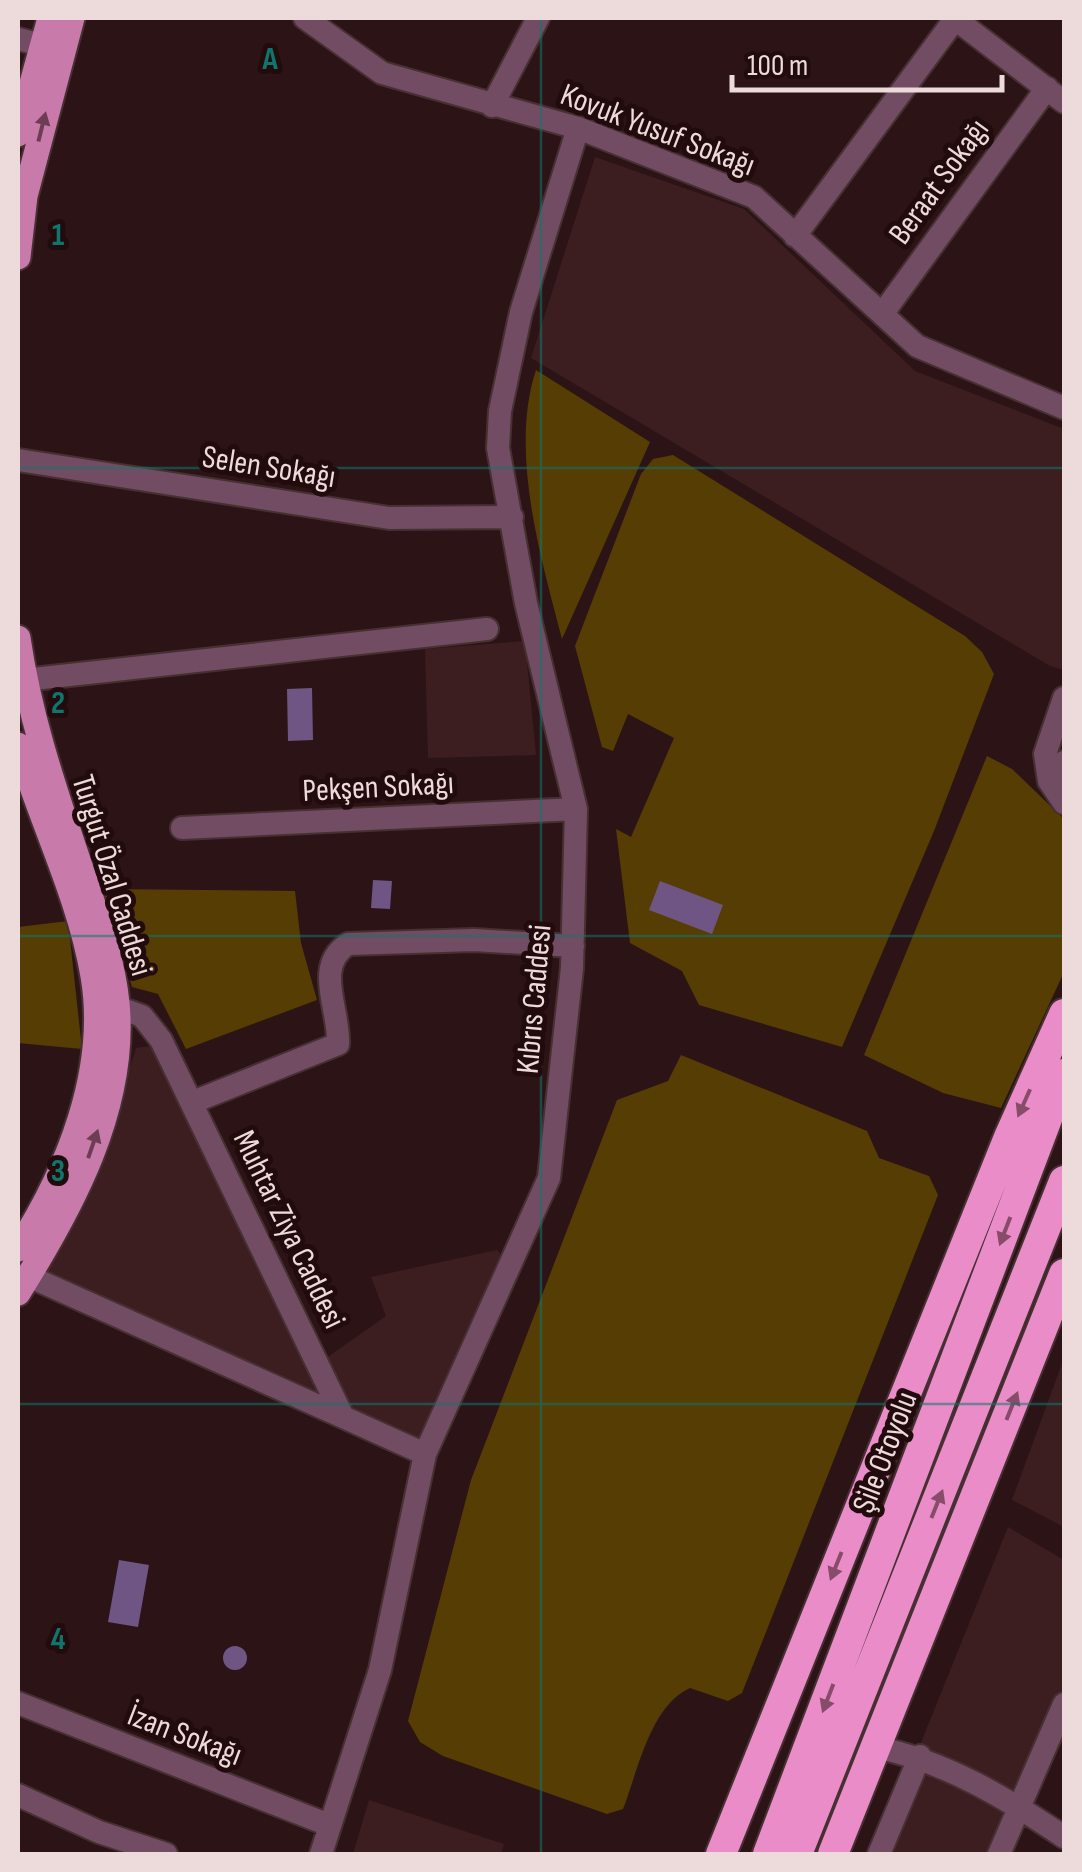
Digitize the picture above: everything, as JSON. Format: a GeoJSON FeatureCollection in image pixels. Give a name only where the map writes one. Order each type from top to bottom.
{"type":"FeatureCollection","features":[{"type":"Feature","properties":{"kind":"highway"},"geometry":{"type":"LineString","coordinates":[[720,1854],[1008,1137],[1064,1014]]}},
{"type":"Feature","properties":{"kind":"highway","name":"Şile Otoyolu"},"geometry":{"type":"LineString","coordinates":[[768,1854],[1064,1074]]}},
{"type":"Feature","properties":{"kind":"highway","name":"Şile Otoyolu"},"geometry":{"type":"LineString","coordinates":[[797,1854],[1064,1182]]}},
{"type":"Feature","properties":{"kind":"highway"},"geometry":{"type":"LineString","coordinates":[[833,1854],[1064,1274]]}},
{"type":"Feature","properties":{"kind":"main road"},"geometry":{"type":"LineString","coordinates":[[18,134],[50,18]]}},
{"type":"Feature","properties":{"kind":"main road"},"geometry":{"type":"LineString","coordinates":[[18,257],[41,45],[72,18]]}},
{"type":"Feature","properties":{"kind":"main road","name":"Turgut Özal Caddesi"},"geometry":{"type":"LineString","coordinates":[[18,638],[37,804]]}},
{"type":"Feature","properties":{"kind":"main road","name":"Turgut Özal Caddesi"},"geometry":{"type":"LineString","coordinates":[[18,745],[37,804],[105,942],[107,1005],[118,1038],[103,1115],[73,1198],[23,1284]]}},
{"type":"Feature","properties":{"kind":"main road","name":"Turgut Özal Caddesi"},"geometry":{"type":"LineString","coordinates":[[18,1249],[51,1189],[83,1109],[96,1038],[107,1005]]}},
{"type":"Feature","properties":{"kind":"street","name":"Kovuk Yusuf Sokağı"},"geometry":{"type":"LineString","coordinates":[[304,18],[382,73],[578,128],[754,197],[918,346],[1064,408]]}},
{"type":"Feature","properties":{"kind":"street"},"geometry":{"type":"LineString","coordinates":[[492,106],[538,18]]}},
{"type":"Feature","properties":{"kind":"street"},"geometry":{"type":"LineString","coordinates":[[796,236],[954,18],[1056,95]]}},
{"type":"Feature","properties":{"kind":"street","name":"Beraat Sokağı"},"geometry":{"type":"LineString","coordinates":[[883,313],[1056,95]]}},
{"type":"Feature","properties":{"kind":"street","name":"Kıbrıs Caddesi"},"geometry":{"type":"LineString","coordinates":[[321,1854],[380,1670],[425,1454],[550,1178],[573,946],[576,809],[526,603],[498,448],[500,410],[521,312],[578,128]]}},
{"type":"Feature","properties":{"kind":"street","name":"Selen Sokağı"},"geometry":{"type":"LineString","coordinates":[[18,460],[389,518],[512,517]]}},
{"type":"Feature","properties":{"kind":"street"},"geometry":{"type":"LineString","coordinates":[[24,680],[488,629]]}},
{"type":"Feature","properties":{"kind":"street"},"geometry":{"type":"LineString","coordinates":[[1064,698],[1045,754],[1048,781],[1064,803]]}},
{"type":"Feature","properties":{"kind":"street"},"geometry":{"type":"LineString","coordinates":[[1048,781],[1064,762]]}},
{"type":"Feature","properties":{"kind":"street","name":"Pekşen Sokağı"},"geometry":{"type":"LineString","coordinates":[[182,828],[576,809]]}},
{"type":"Feature","properties":{"kind":"street"},"geometry":{"type":"LineString","coordinates":[[193,1102],[338,1044],[329,970],[336,954],[348,944],[474,940],[573,946]]}},
{"type":"Feature","properties":{"kind":"street","name":"Muhtar Ziya Caddesi"},"geometry":{"type":"LineString","coordinates":[[107,1005],[142,1016],[161,1040],[343,1417]]}},
{"type":"Feature","properties":{"kind":"street"},"geometry":{"type":"LineString","coordinates":[[23,1284],[425,1454]]}},
{"type":"Feature","properties":{"kind":"street","name":"İzan Sokağı"},"geometry":{"type":"LineString","coordinates":[[18,1703],[329,1825]]}},
{"type":"Feature","properties":{"kind":"street"},"geometry":{"type":"LineString","coordinates":[[999,1854],[1064,1704]]}},
{"type":"Feature","properties":{"kind":"street"},"geometry":{"type":"LineString","coordinates":[[875,1748],[920,1756],[1018,1806],[1064,1837]]}},
{"type":"Feature","properties":{"kind":"street"},"geometry":{"type":"LineString","coordinates":[[879,1854],[920,1756]]}},
{"type":"Feature","properties":{"kind":"street"},"geometry":{"type":"LineString","coordinates":[[18,1795],[98,1832],[166,1854]]}},
{"type":"Feature","properties":{"kind":"street"},"geometry":{"type":"LineString","coordinates":[[90,1854],[98,1832]]}},
{"type":"Feature","properties":{"kind":"shaded area"},"geometry":{"type":"Polygon","coordinates":[[[595,157],[744,209],[915,371],[1064,429],[1064,670],[1050,666],[531,358],[595,157]]]}},
{"type":"Feature","properties":{"kind":"shaded area"},"geometry":{"type":"Polygon","coordinates":[[[536,370],[650,442],[562,639],[537,540],[527,470],[526,435],[536,370]]]}},
{"type":"Feature","properties":{"kind":"shaded area"},"geometry":{"type":"Polygon","coordinates":[[[673,455],[965,636],[982,652],[994,674],[934,831],[842,1047],[699,1005],[682,971],[630,943],[616,829],[631,837],[674,738],[628,714],[613,751],[602,747],[575,646],[641,474],[653,459],[673,455]]]}},
{"type":"Feature","properties":{"kind":"shaded area"},"geometry":{"type":"Polygon","coordinates":[[[525,641],[536,755],[428,758],[425,649],[525,641]]]}},
{"type":"Feature","properties":{"kind":"shaded area"},"geometry":{"type":"Polygon","coordinates":[[[312,688],[313,740],[288,741],[287,689],[312,688]]]}},
{"type":"Feature","properties":{"kind":"shaded area"},"geometry":{"type":"Polygon","coordinates":[[[987,756],[1012,769],[1064,819],[1064,972],[1001,1108],[943,1093],[864,1055],[987,756]]]}},
{"type":"Feature","properties":{"kind":"shaded area"},"geometry":{"type":"Polygon","coordinates":[[[373,880],[392,881],[390,909],[371,908],[373,880]]]}},
{"type":"Feature","properties":{"kind":"shaded area"},"geometry":{"type":"Polygon","coordinates":[[[660,881],[723,905],[712,934],[649,910],[660,881]]]}},
{"type":"Feature","properties":{"kind":"shaded area"},"geometry":{"type":"Polygon","coordinates":[[[103,889],[295,891],[301,943],[317,1000],[186,1049],[158,994],[132,987],[103,889]]]}},
{"type":"Feature","properties":{"kind":"shaded area"},"geometry":{"type":"Polygon","coordinates":[[[68,921],[82,1049],[18,1043],[18,927],[68,921]]]}},
{"type":"Feature","properties":{"kind":"shaded area"},"geometry":{"type":"Polygon","coordinates":[[[164,1044],[322,1361],[386,1316],[371,1277],[497,1250],[506,1261],[420,1446],[41,1274],[98,1167],[136,1048],[164,1044]]]}},
{"type":"Feature","properties":{"kind":"shaded area"},"geometry":{"type":"Polygon","coordinates":[[[681,1055],[867,1131],[879,1158],[929,1176],[938,1195],[742,1693],[728,1701],[690,1688],[676,1697],[655,1724],[623,1809],[607,1814],[443,1756],[420,1742],[408,1721],[471,1480],[617,1100],[668,1081],[681,1055]]]}},
{"type":"Feature","properties":{"kind":"shaded area"},"geometry":{"type":"Polygon","coordinates":[[[1064,1358],[1064,1527],[1012,1500],[1064,1358]]]}},
{"type":"Feature","properties":{"kind":"shaded area"},"geometry":{"type":"Polygon","coordinates":[[[1008,1527],[1064,1560],[1064,1688],[996,1854],[876,1854],[1008,1527]]]}},
{"type":"Feature","properties":{"kind":"shaded area"},"geometry":{"type":"Polygon","coordinates":[[[119,1560],[149,1565],[138,1627],[108,1622],[119,1560]]]}},
{"type":"Feature","properties":{"kind":"shaded area"},"geometry":{"type":"Polygon","coordinates":[[[235,1646],[247,1658],[235,1670],[223,1658],[235,1646]]]}},
{"type":"Feature","properties":{"kind":"shaded area"},"geometry":{"type":"Polygon","coordinates":[[[369,1800],[504,1844],[501,1854],[353,1854],[369,1800]]]}}]}
